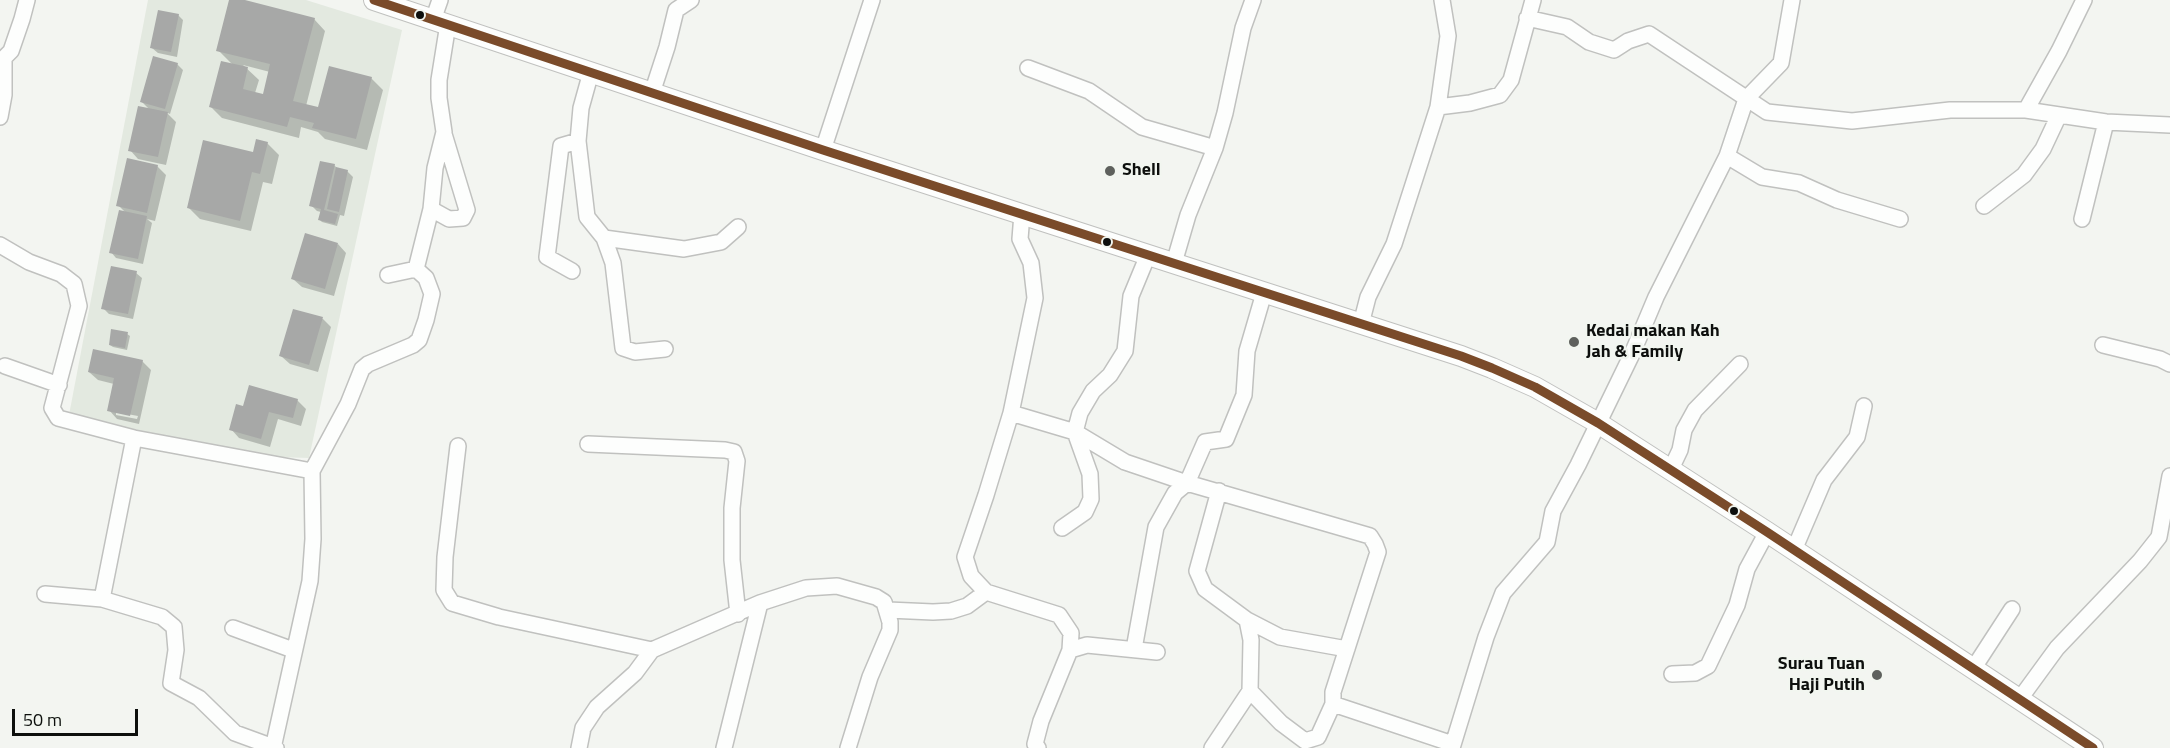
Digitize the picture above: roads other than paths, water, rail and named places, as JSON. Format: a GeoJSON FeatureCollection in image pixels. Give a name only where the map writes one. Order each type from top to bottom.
{"type":"FeatureCollection","features":[{"type":"Feature","properties":{"kind":"main road"},"geometry":{"type":"LineString","coordinates":[[374,0],[823,150],[1461,356],[1492,368],[1535,387],[1671,469],[1973,669],[2083,745]]}},
{"type":"Feature","properties":{"kind":"street"},"geometry":{"type":"LineString","coordinates":[[0,117],[4,95],[2,58],[10,51],[27,0]]}},
{"type":"Feature","properties":{"kind":"street"},"geometry":{"type":"LineString","coordinates":[[431,209],[449,219],[463,218],[467,210],[444,132],[439,98],[440,0]]}},
{"type":"Feature","properties":{"kind":"street"},"geometry":{"type":"LineString","coordinates":[[652,93],[668,47],[676,10],[691,0]]}},
{"type":"Feature","properties":{"kind":"street"},"geometry":{"type":"LineString","coordinates":[[823,150],[872,0]]}},
{"type":"Feature","properties":{"kind":"street"},"geometry":{"type":"LineString","coordinates":[[1174,263],[1188,215],[1215,148],[1243,28],[1253,0]]}},
{"type":"Feature","properties":{"kind":"street"},"geometry":{"type":"LineString","coordinates":[[1360,324],[1368,297],[1394,244],[1438,107],[1448,36],[1442,0]]}},
{"type":"Feature","properties":{"kind":"street"},"geometry":{"type":"LineString","coordinates":[[1438,107],[1470,103],[1500,95],[1511,80],[1533,0]]}},
{"type":"Feature","properties":{"kind":"street"},"geometry":{"type":"LineString","coordinates":[[1333,704],[1452,746],[1486,637],[1503,593],[1547,542],[1553,511],[1727,156],[1746,99],[1781,63],[1792,0]]}},
{"type":"Feature","properties":{"kind":"street"},"geometry":{"type":"LineString","coordinates":[[2026,110],[2084,0]]}},
{"type":"Feature","properties":{"kind":"street"},"geometry":{"type":"LineString","coordinates":[[1527,18],[1567,27],[1589,42],[1614,50],[1628,41],[1650,34],[1767,112],[1852,121],[1950,110],[2026,110],[2106,122],[2162,125],[2170,132]]}},
{"type":"Feature","properties":{"kind":"street"},"geometry":{"type":"LineString","coordinates":[[1028,68],[1089,91],[1142,127],[1215,148]]}},
{"type":"Feature","properties":{"kind":"street"},"geometry":{"type":"LineString","coordinates":[[591,72],[581,108],[578,141],[587,217],[604,238],[613,263],[623,348],[635,352],[664,349]]}},
{"type":"Feature","properties":{"kind":"street"},"geometry":{"type":"LineString","coordinates":[[1984,206],[2024,175],[2043,149],[2059,115]]}},
{"type":"Feature","properties":{"kind":"street"},"geometry":{"type":"LineString","coordinates":[[2082,219],[2106,122]]}},
{"type":"Feature","properties":{"kind":"street"},"geometry":{"type":"LineString","coordinates":[[416,269],[431,209],[435,168],[444,132]]}},
{"type":"Feature","properties":{"kind":"street"},"geometry":{"type":"LineString","coordinates":[[572,271],[547,257],[561,146],[578,141]]}},
{"type":"Feature","properties":{"kind":"street"},"geometry":{"type":"LineString","coordinates":[[1727,156],[1762,177],[1799,183],[1837,200],[1899,219]]}},
{"type":"Feature","properties":{"kind":"street"},"geometry":{"type":"LineString","coordinates":[[1022,214],[1020,239],[1031,263],[1035,298],[1011,413],[965,557],[971,576],[986,592],[1059,615],[1071,633],[1070,650],[1041,721],[1035,744],[1038,748]]}},
{"type":"Feature","properties":{"kind":"street"},"geometry":{"type":"LineString","coordinates":[[604,238],[684,249],[721,242],[738,227]]}},
{"type":"Feature","properties":{"kind":"street"},"geometry":{"type":"LineString","coordinates":[[0,245],[29,262],[62,274],[74,284],[79,306],[52,408],[58,418],[134,438],[312,471]]}},
{"type":"Feature","properties":{"kind":"street"},"geometry":{"type":"LineString","coordinates":[[1062,528],[1085,512],[1091,499],[1090,474],[1075,432],[1080,413],[1092,391],[1110,375],[1125,351],[1131,296],[1148,255]]}},
{"type":"Feature","properties":{"kind":"street"},"geometry":{"type":"LineString","coordinates":[[388,275],[416,269]]}},
{"type":"Feature","properties":{"kind":"street"},"geometry":{"type":"LineString","coordinates":[[45,594],[102,599],[162,617],[174,627],[176,650],[171,683],[199,698],[235,733],[274,748],[293,650],[310,581],[313,539],[312,471],[348,404],[362,369],[419,340],[432,294],[426,278],[416,269]]}},
{"type":"Feature","properties":{"kind":"street"},"geometry":{"type":"LineString","coordinates":[[1134,649],[1156,527],[1175,493],[1187,483],[1205,442],[1226,439],[1244,395],[1247,351],[1264,293]]}},
{"type":"Feature","properties":{"kind":"street"},"geometry":{"type":"LineString","coordinates":[[2103,345],[2160,359],[2170,364]]}},
{"type":"Feature","properties":{"kind":"street"},"geometry":{"type":"LineString","coordinates":[[1671,469],[1680,450],[1684,430],[1695,410],[1740,364]]}},
{"type":"Feature","properties":{"kind":"street"},"geometry":{"type":"LineString","coordinates":[[5,366],[59,385]]}},
{"type":"Feature","properties":{"kind":"street"},"geometry":{"type":"LineString","coordinates":[[1794,550],[1824,480],[1857,437],[1864,406]]}},
{"type":"Feature","properties":{"kind":"street"},"geometry":{"type":"LineString","coordinates":[[1011,413],[1075,432],[1125,462],[1187,483],[1370,536],[1378,552],[1333,692],[1333,704],[1318,737],[1305,741],[1281,723],[1250,691]]}},
{"type":"Feature","properties":{"kind":"street"},"geometry":{"type":"LineString","coordinates":[[102,599],[134,438]]}},
{"type":"Feature","properties":{"kind":"street"},"geometry":{"type":"LineString","coordinates":[[588,444],[734,452],[737,461],[732,508],[732,560],[738,614]]}},
{"type":"Feature","properties":{"kind":"street"},"geometry":{"type":"LineString","coordinates":[[458,446],[445,557],[444,590],[452,603],[499,617],[652,650]]}},
{"type":"Feature","properties":{"kind":"street"},"geometry":{"type":"LineString","coordinates":[[2019,700],[2057,648],[2140,561],[2159,537],[2170,476]]}},
{"type":"Feature","properties":{"kind":"street"},"geometry":{"type":"LineString","coordinates":[[1219,491],[1197,571],[1205,589],[1247,620],[1280,637],[1347,649]]}},
{"type":"Feature","properties":{"kind":"street"},"geometry":{"type":"LineString","coordinates":[[1671,674],[1695,673],[1708,666],[1737,605],[1747,569],[1767,532]]}},
{"type":"Feature","properties":{"kind":"street"},"geometry":{"type":"LineString","coordinates":[[579,748],[583,728],[597,707],[635,673],[652,650],[760,603],[806,588],[837,586],[869,593],[884,602],[888,610],[890,630],[870,676],[848,748]]}},
{"type":"Feature","properties":{"kind":"street"},"geometry":{"type":"LineString","coordinates":[[888,610],[951,611],[967,606],[986,592]]}},
{"type":"Feature","properties":{"kind":"street"},"geometry":{"type":"LineString","coordinates":[[724,748],[760,603]]}},
{"type":"Feature","properties":{"kind":"street"},"geometry":{"type":"LineString","coordinates":[[1973,669],[2012,609]]}},
{"type":"Feature","properties":{"kind":"street"},"geometry":{"type":"LineString","coordinates":[[1212,748],[1250,691],[1251,640],[1247,620]]}},
{"type":"Feature","properties":{"kind":"street"},"geometry":{"type":"LineString","coordinates":[[233,628],[293,650]]}},
{"type":"Feature","properties":{"kind":"street"},"geometry":{"type":"LineString","coordinates":[[1070,650],[1087,645],[1157,652]]}},
{"type":"Feature","properties":{"kind":"place","name":"Shell"},"geometry":{"type":"Point","coordinates":[1110,171]}},
{"type":"Feature","properties":{"kind":"place","name":"Kedai makan Kah Jah & Family"},"geometry":{"type":"Point","coordinates":[1574,342]}},
{"type":"Feature","properties":{"kind":"place","name":"Surau Tuan Haji Putih"},"geometry":{"type":"Point","coordinates":[1877,675]}}]}
